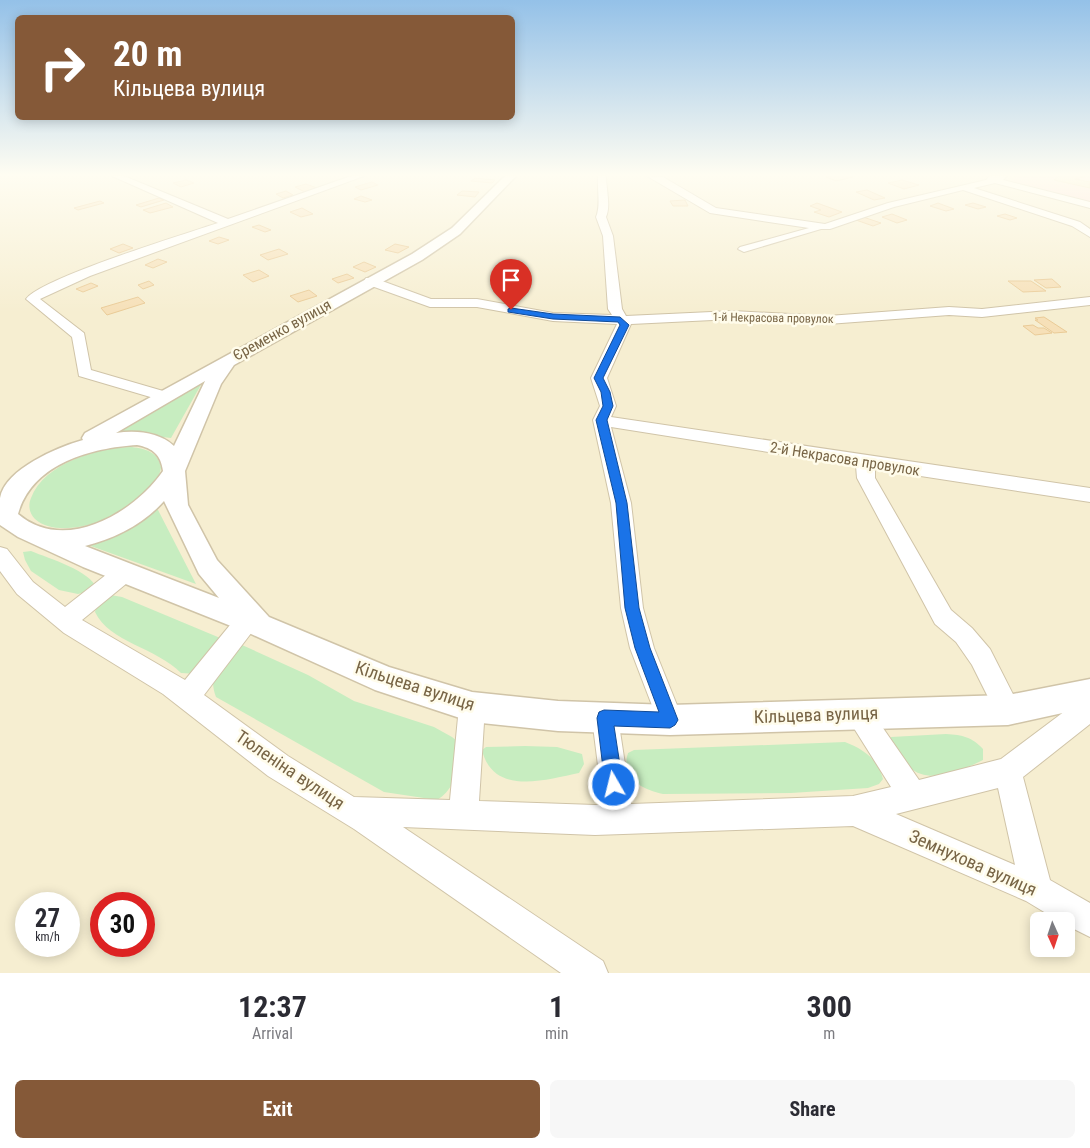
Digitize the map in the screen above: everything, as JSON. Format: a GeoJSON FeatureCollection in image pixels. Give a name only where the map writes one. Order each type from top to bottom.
{"type":"FeatureCollection","features":[{"type":"Feature","properties":{"kind":"street"},"geometry":{"type":"LineString","coordinates":[[224,221],[228,223]]}},
{"type":"Feature","properties":{"kind":"street"},"geometry":{"type":"LineString","coordinates":[[164,396],[84,373],[80,336],[32,299],[39,293],[86,273],[232,221]]}},
{"type":"Feature","properties":{"kind":"street","name":"Єременко вулиця"},"geometry":{"type":"LineString","coordinates":[[254,623],[208,567],[176,506],[174,471],[212,384],[228,361],[370,281],[417,257],[456,231],[466,221]]}},
{"type":"Feature","properties":{"kind":"street"},"geometry":{"type":"LineString","coordinates":[[603,221],[608,236],[615,309],[624,325],[599,378],[608,406],[602,420],[622,503],[632,608],[642,648],[670,720]]}},
{"type":"Feature","properties":{"kind":"street"},"geometry":{"type":"LineString","coordinates":[[787,221],[826,227]]}},
{"type":"Feature","properties":{"kind":"street"},"geometry":{"type":"LineString","coordinates":[[744,249],[843,221]]}},
{"type":"Feature","properties":{"kind":"street"},"geometry":{"type":"LineString","coordinates":[[1068,221],[1076,224],[1090,234]]}},
{"type":"Feature","properties":{"kind":"street"},"geometry":{"type":"LineString","coordinates":[[1076,224],[1082,221]]}},
{"type":"Feature","properties":{"kind":"street","name":"1-й Некрасова провулок"},"geometry":{"type":"LineString","coordinates":[[370,281],[430,303],[477,304],[553,317],[620,319],[733,315],[828,320],[949,311],[982,314],[1090,301]]}},
{"type":"Feature","properties":{"kind":"street"},"geometry":{"type":"LineString","coordinates":[[0,498],[28,476],[65,453],[228,361]]}},
{"type":"Feature","properties":{"kind":"street","name":"2-й Некрасова провулок"},"geometry":{"type":"LineString","coordinates":[[602,420],[1090,495]]}},
{"type":"Feature","properties":{"kind":"street"},"geometry":{"type":"LineString","coordinates":[[28,476],[11,496],[6,516],[14,525],[56,540],[91,534],[126,520],[153,500],[174,471],[170,455],[165,448],[148,440],[110,440],[65,453]]}},
{"type":"Feature","properties":{"kind":"street"},"geometry":{"type":"LineString","coordinates":[[865,461],[866,478],[943,617],[964,636],[981,657],[1008,710]]}},
{"type":"Feature","properties":{"kind":"street","name":"Кільцева вулиця"},"geometry":{"type":"LineString","coordinates":[[14,525],[124,572],[254,623],[386,680],[472,707],[558,716],[670,720],[1008,710],[1090,693]]}},
{"type":"Feature","properties":{"kind":"street","name":"Тюленіна вулиця"},"geometry":{"type":"LineString","coordinates":[[0,555],[25,588],[65,620],[187,697],[278,766],[352,811],[591,973]]}},
{"type":"Feature","properties":{"kind":"street"},"geometry":{"type":"LineString","coordinates":[[65,620],[124,572]]}},
{"type":"Feature","properties":{"kind":"street"},"geometry":{"type":"LineString","coordinates":[[187,697],[254,623]]}},
{"type":"Feature","properties":{"kind":"street"},"geometry":{"type":"LineString","coordinates":[[463,816],[472,707]]}},
{"type":"Feature","properties":{"kind":"street"},"geometry":{"type":"LineString","coordinates":[[352,811],[463,816],[619,819],[854,811],[1008,771],[1090,708]]}},
{"type":"Feature","properties":{"kind":"street"},"geometry":{"type":"LineString","coordinates":[[858,714],[913,796]]}},
{"type":"Feature","properties":{"kind":"street"},"geometry":{"type":"LineString","coordinates":[[604,718],[619,819]]}},
{"type":"Feature","properties":{"kind":"street"},"geometry":{"type":"LineString","coordinates":[[1008,771],[1036,890]]}},
{"type":"Feature","properties":{"kind":"street","name":"Земнухова вулиця"},"geometry":{"type":"LineString","coordinates":[[854,811],[1036,890],[1090,921]]}},
{"type":"Feature","properties":{"kind":"shaded area"},"geometry":{"type":"Polygon","coordinates":[[[0,221],[1090,221],[1090,973],[0,973],[0,221]]]}},
{"type":"Feature","properties":{"kind":"green space"},"geometry":{"type":"Polygon","coordinates":[[[202,383],[171,438],[117,432],[202,383]]]}},
{"type":"Feature","properties":{"kind":"green space"},"geometry":{"type":"Polygon","coordinates":[[[132,447],[151,452],[157,458],[161,467],[156,482],[144,496],[128,508],[108,518],[87,525],[67,528],[49,526],[33,517],[30,509],[31,498],[38,486],[60,466],[74,459],[104,450],[132,447]]]}},
{"type":"Feature","properties":{"kind":"green space"},"geometry":{"type":"Polygon","coordinates":[[[157,508],[196,584],[88,545],[157,508]]]}},
{"type":"Feature","properties":{"kind":"green space"},"geometry":{"type":"Polygon","coordinates":[[[31,551],[78,571],[93,582],[97,589],[78,594],[59,590],[31,571],[23,552],[31,551]]]}},
{"type":"Feature","properties":{"kind":"green space"},"geometry":{"type":"Polygon","coordinates":[[[105,594],[122,597],[225,640],[197,674],[181,673],[171,664],[111,631],[102,622],[95,612],[97,604],[105,594]]]}},
{"type":"Feature","properties":{"kind":"green space"},"geometry":{"type":"Polygon","coordinates":[[[242,645],[308,675],[354,701],[434,727],[452,737],[462,745],[456,776],[449,789],[437,800],[384,792],[216,697],[213,680],[218,667],[242,645]]]}},
{"type":"Feature","properties":{"kind":"green space"},"geometry":{"type":"Polygon","coordinates":[[[946,734],[971,739],[983,749],[983,760],[956,772],[936,776],[926,775],[917,773],[909,767],[890,742],[891,737],[946,734]]]}},
{"type":"Feature","properties":{"kind":"green space"},"geometry":{"type":"Polygon","coordinates":[[[845,742],[858,748],[874,760],[883,779],[879,784],[868,788],[791,793],[663,794],[641,786],[635,781],[627,770],[626,762],[628,753],[634,750],[845,742]]]}},
{"type":"Feature","properties":{"kind":"green space"},"geometry":{"type":"Polygon","coordinates":[[[486,747],[557,747],[582,754],[584,764],[579,773],[551,779],[522,781],[509,779],[497,774],[488,764],[482,750],[486,747]]]}},
{"type":"Feature","properties":{"kind":"building"},"geometry":{"type":"Polygon","coordinates":[[[860,221],[881,223],[873,226],[860,221]]]}},
{"type":"Feature","properties":{"kind":"building"},"geometry":{"type":"Polygon","coordinates":[[[259,225],[271,230],[265,232],[252,227],[259,225]]]}},
{"type":"Feature","properties":{"kind":"building"},"geometry":{"type":"Polygon","coordinates":[[[219,237],[229,240],[218,244],[209,241],[219,237]]]}},
{"type":"Feature","properties":{"kind":"building"},"geometry":{"type":"Polygon","coordinates":[[[123,244],[133,248],[119,253],[110,249],[123,244]]]}},
{"type":"Feature","properties":{"kind":"building"},"geometry":{"type":"Polygon","coordinates":[[[395,244],[409,247],[398,253],[385,250],[395,244]]]}},
{"type":"Feature","properties":{"kind":"building"},"geometry":{"type":"Polygon","coordinates":[[[279,249],[288,254],[268,260],[260,255],[279,249]]]}},
{"type":"Feature","properties":{"kind":"building"},"geometry":{"type":"Polygon","coordinates":[[[158,259],[167,262],[153,268],[145,265],[158,259]]]}},
{"type":"Feature","properties":{"kind":"building"},"geometry":{"type":"Polygon","coordinates":[[[364,262],[376,267],[365,272],[353,267],[364,262]]]}},
{"type":"Feature","properties":{"kind":"building"},"geometry":{"type":"Polygon","coordinates":[[[259,270],[269,276],[253,282],[243,275],[259,270]]]}},
{"type":"Feature","properties":{"kind":"building"},"geometry":{"type":"Polygon","coordinates":[[[347,274],[354,278],[338,283],[332,279],[347,274]]]}},
{"type":"Feature","properties":{"kind":"building"},"geometry":{"type":"Polygon","coordinates":[[[1052,279],[1061,287],[1046,288],[1034,280],[1052,279]]]}},
{"type":"Feature","properties":{"kind":"building"},"geometry":{"type":"Polygon","coordinates":[[[149,281],[154,285],[143,289],[138,285],[149,281]]]}},
{"type":"Feature","properties":{"kind":"building"},"geometry":{"type":"Polygon","coordinates":[[[1008,281],[1031,281],[1046,291],[1023,292],[1008,281]]]}},
{"type":"Feature","properties":{"kind":"building"},"geometry":{"type":"Polygon","coordinates":[[[91,283],[98,286],[83,292],[76,289],[91,283]]]}},
{"type":"Feature","properties":{"kind":"building"},"geometry":{"type":"Polygon","coordinates":[[[309,290],[317,296],[298,302],[290,296],[309,290]]]}},
{"type":"Feature","properties":{"kind":"building"},"geometry":{"type":"Polygon","coordinates":[[[138,297],[145,303],[107,315],[101,308],[138,297]]]}},
{"type":"Feature","properties":{"kind":"building"},"geometry":{"type":"Polygon","coordinates":[[[1044,317],[1067,332],[1054,333],[1035,320],[1038,320],[1035,318],[1044,317]]]}},
{"type":"Feature","properties":{"kind":"building"},"geometry":{"type":"Polygon","coordinates":[[[1033,325],[1038,328],[1044,328],[1052,333],[1035,335],[1023,326],[1033,325]]]}},
{"type":"Feature","properties":{"kind":"route"},"geometry":{"type":"LineString","coordinates":[[511,310],[553,317],[620,319],[624,325],[599,378],[608,406],[602,420],[622,503],[632,608],[642,648],[670,720],[604,718],[614,785]]}}]}
